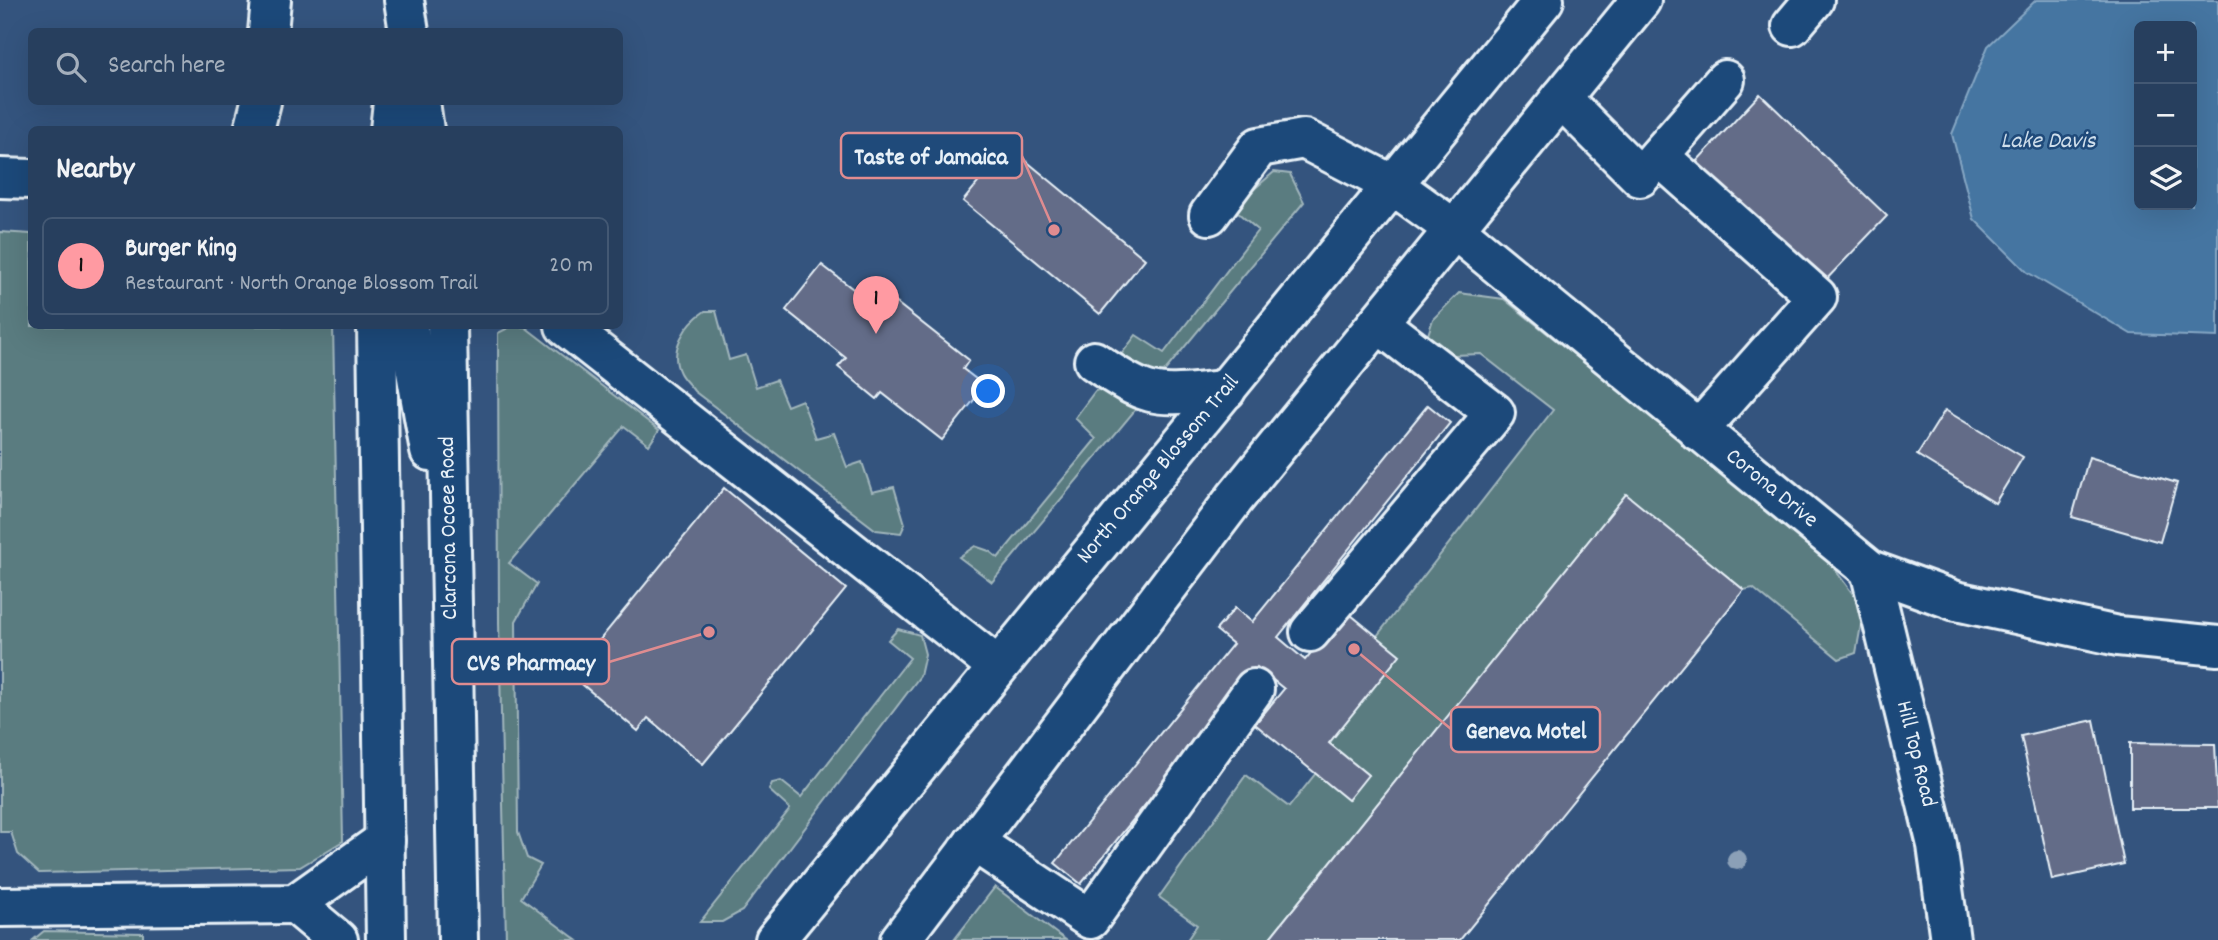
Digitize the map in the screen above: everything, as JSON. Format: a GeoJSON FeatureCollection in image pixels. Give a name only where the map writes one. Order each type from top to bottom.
{"type":"FeatureCollection","features":[{"type":"Feature","properties":{"kind":"main road"},"geometry":{"type":"LineString","coordinates":[[268,28],[271,0]]}},
{"type":"Feature","properties":{"kind":"main road"},"geometry":{"type":"LineString","coordinates":[[401,28],[404,0]]}},
{"type":"Feature","properties":{"kind":"main road"},"geometry":{"type":"LineString","coordinates":[[404,0],[408,28]]}},
{"type":"Feature","properties":{"kind":"main road","name":"North Orange Blossom Trail"},"geometry":{"type":"LineString","coordinates":[[775,940],[1544,0]]}},
{"type":"Feature","properties":{"kind":"main road"},"geometry":{"type":"LineString","coordinates":[[900,940],[1227,509],[1641,0]]}},
{"type":"Feature","properties":{"kind":"main road"},"geometry":{"type":"LineString","coordinates":[[1561,99],[1640,177],[1725,80]]}},
{"type":"Feature","properties":{"kind":"main road"},"geometry":{"type":"LineString","coordinates":[[255,126],[260,105]]}},
{"type":"Feature","properties":{"kind":"main road"},"geometry":{"type":"LineString","coordinates":[[390,126],[393,105]]}},
{"type":"Feature","properties":{"kind":"main road"},"geometry":{"type":"LineString","coordinates":[[420,105],[423,126]]}},
{"type":"Feature","properties":{"kind":"main road","name":"Corona Drive"},"geometry":{"type":"LineString","coordinates":[[1209,215],[1259,147],[1304,139],[1393,185],[1454,229],[1870,570],[1956,601],[2118,636],[2218,646]]}},
{"type":"Feature","properties":{"kind":"main road"},"geometry":{"type":"LineString","coordinates":[[1659,156],[1817,297],[1698,431]]}},
{"type":"Feature","properties":{"kind":"main road"},"geometry":{"type":"LineString","coordinates":[[0,178],[28,179]]}},
{"type":"Feature","properties":{"kind":"main road"},"geometry":{"type":"LineString","coordinates":[[1310,632],[1495,412],[1378,323]]}},
{"type":"Feature","properties":{"kind":"main road"},"geometry":{"type":"LineString","coordinates":[[377,329],[386,940]]}},
{"type":"Feature","properties":{"kind":"main road"},"geometry":{"type":"LineString","coordinates":[[409,329],[450,570]]}},
{"type":"Feature","properties":{"kind":"main road","name":"Clarcona Ocoee Road"},"geometry":{"type":"LineString","coordinates":[[447,329],[458,940]]}},
{"type":"Feature","properties":{"kind":"main road"},"geometry":{"type":"LineString","coordinates":[[569,329],[997,666]]}},
{"type":"Feature","properties":{"kind":"main road"},"geometry":{"type":"LineString","coordinates":[[1094,361],[1130,386],[1156,396],[1226,390]]}},
{"type":"Feature","properties":{"kind":"main road","name":"Hill Top Road"},"geometry":{"type":"LineString","coordinates":[[1870,570],[1937,845],[1950,940]]}},
{"type":"Feature","properties":{"kind":"main road"},"geometry":{"type":"LineString","coordinates":[[974,842],[1090,919],[1254,689]]}},
{"type":"Feature","properties":{"kind":"main road"},"geometry":{"type":"LineString","coordinates":[[0,908],[295,904],[385,841]]}},
{"type":"Feature","properties":{"kind":"main road"},"geometry":{"type":"LineString","coordinates":[[295,904],[338,940]]}},
{"type":"Feature","properties":{"kind":"green space"},"geometry":{"type":"Polygon","coordinates":[[[1274,172],[1290,174],[1304,202],[1164,372],[1144,372],[1120,356],[1136,335],[1164,353],[1258,230],[1236,211],[1252,191],[1274,172]]]}},
{"type":"Feature","properties":{"kind":"green space"},"geometry":{"type":"Polygon","coordinates":[[[0,232],[28,234],[28,329],[333,329],[343,841],[300,867],[39,873],[18,854],[11,832],[0,832],[0,232]]]}},
{"type":"Feature","properties":{"kind":"green space"},"geometry":{"type":"Polygon","coordinates":[[[1459,293],[1504,299],[1821,551],[1864,609],[1856,653],[1839,659],[1753,588],[1744,590],[1626,495],[1268,940],[1187,940],[1197,925],[1159,897],[1246,775],[1289,807],[1316,773],[1368,775],[1329,743],[1377,636],[1553,410],[1481,354],[1453,355],[1426,341],[1433,319],[1459,293]]]}},
{"type":"Feature","properties":{"kind":"green space"},"geometry":{"type":"Polygon","coordinates":[[[705,311],[716,311],[729,360],[746,355],[756,387],[776,380],[787,406],[802,400],[816,438],[834,433],[847,467],[862,462],[872,492],[894,487],[905,524],[901,533],[876,530],[694,391],[680,373],[676,355],[686,330],[705,311]]]}},
{"type":"Feature","properties":{"kind":"green space"},"geometry":{"type":"Polygon","coordinates":[[[506,329],[528,329],[659,430],[649,445],[624,426],[509,563],[537,584],[516,621],[518,832],[527,858],[541,865],[521,898],[577,940],[506,940],[499,623],[498,333],[506,329]]]}},
{"type":"Feature","properties":{"kind":"green space"},"geometry":{"type":"Polygon","coordinates":[[[1104,388],[1141,403],[992,582],[959,557],[975,546],[998,558],[1096,439],[1075,418],[1095,391],[1104,388]]]}},
{"type":"Feature","properties":{"kind":"green space"},"geometry":{"type":"Polygon","coordinates":[[[898,629],[920,635],[925,654],[920,676],[742,911],[722,922],[700,922],[790,809],[769,790],[772,783],[781,781],[801,797],[910,658],[888,640],[898,629]]]}},
{"type":"Feature","properties":{"kind":"green space"},"geometry":{"type":"Polygon","coordinates":[[[995,887],[1056,933],[1066,940],[954,940],[995,887]]]}},
{"type":"Feature","properties":{"kind":"green space"},"geometry":{"type":"Polygon","coordinates":[[[44,931],[143,933],[143,940],[33,940],[44,931]]]}},
{"type":"Feature","properties":{"kind":"water","name":"Lake Davis"},"geometry":{"type":"Polygon","coordinates":[[[2036,0],[2218,0],[2218,337],[2131,334],[2027,272],[1974,219],[1952,134],[1988,46],[2036,0]]]}},
{"type":"Feature","properties":{"kind":"building"},"geometry":{"type":"Polygon","coordinates":[[[1760,94],[1887,216],[1821,285],[1694,164],[1760,94]]]}},
{"type":"Feature","properties":{"kind":"building"},"geometry":{"type":"Polygon","coordinates":[[[1008,146],[1145,259],[1100,314],[963,201],[1008,146]]]}},
{"type":"Feature","properties":{"kind":"building"},"geometry":{"type":"Polygon","coordinates":[[[822,265],[861,295],[870,282],[969,360],[963,369],[985,386],[942,440],[882,393],[877,399],[838,367],[846,358],[786,310],[822,265]]]}},
{"type":"Feature","properties":{"kind":"building"},"geometry":{"type":"Polygon","coordinates":[[[1428,405],[1450,423],[1278,637],[1305,660],[1346,611],[1400,655],[1329,743],[1368,775],[1348,800],[1255,724],[1284,689],[1257,667],[1081,884],[1055,863],[1233,644],[1216,630],[1235,608],[1252,622],[1428,405]]]}},
{"type":"Feature","properties":{"kind":"building"},"geometry":{"type":"Polygon","coordinates":[[[1945,410],[2023,457],[1995,503],[1917,455],[1945,410]]]}},
{"type":"Feature","properties":{"kind":"building"},"geometry":{"type":"Polygon","coordinates":[[[2089,457],[2177,483],[2160,542],[2072,517],[2089,457]]]}},
{"type":"Feature","properties":{"kind":"building"},"geometry":{"type":"Polygon","coordinates":[[[724,488],[846,589],[703,764],[648,718],[638,731],[571,675],[724,488]]]}},
{"type":"Feature","properties":{"kind":"building"},"geometry":{"type":"Polygon","coordinates":[[[1626,494],[1744,590],[1460,940],[1268,940],[1626,494]]]}},
{"type":"Feature","properties":{"kind":"building"},"geometry":{"type":"Polygon","coordinates":[[[2094,720],[2124,864],[2052,880],[2021,736],[2094,720]]]}},
{"type":"Feature","properties":{"kind":"building"},"geometry":{"type":"Polygon","coordinates":[[[2130,743],[2215,744],[2218,808],[2130,808],[2130,743]]]}},
{"type":"Feature","properties":{"kind":"place","name":"Taste of Jamaica"},"geometry":{"type":"Point","coordinates":[1054,230]}},
{"type":"Feature","properties":{"kind":"place","name":"Burger King"},"geometry":{"type":"Point","coordinates":[876,334]}},
{"type":"Feature","properties":{"kind":"place","name":"CVS Pharmacy"},"geometry":{"type":"Point","coordinates":[709,632]}},
{"type":"Feature","properties":{"kind":"place","name":"Geneva Motel"},"geometry":{"type":"Point","coordinates":[1354,649]}}]}
